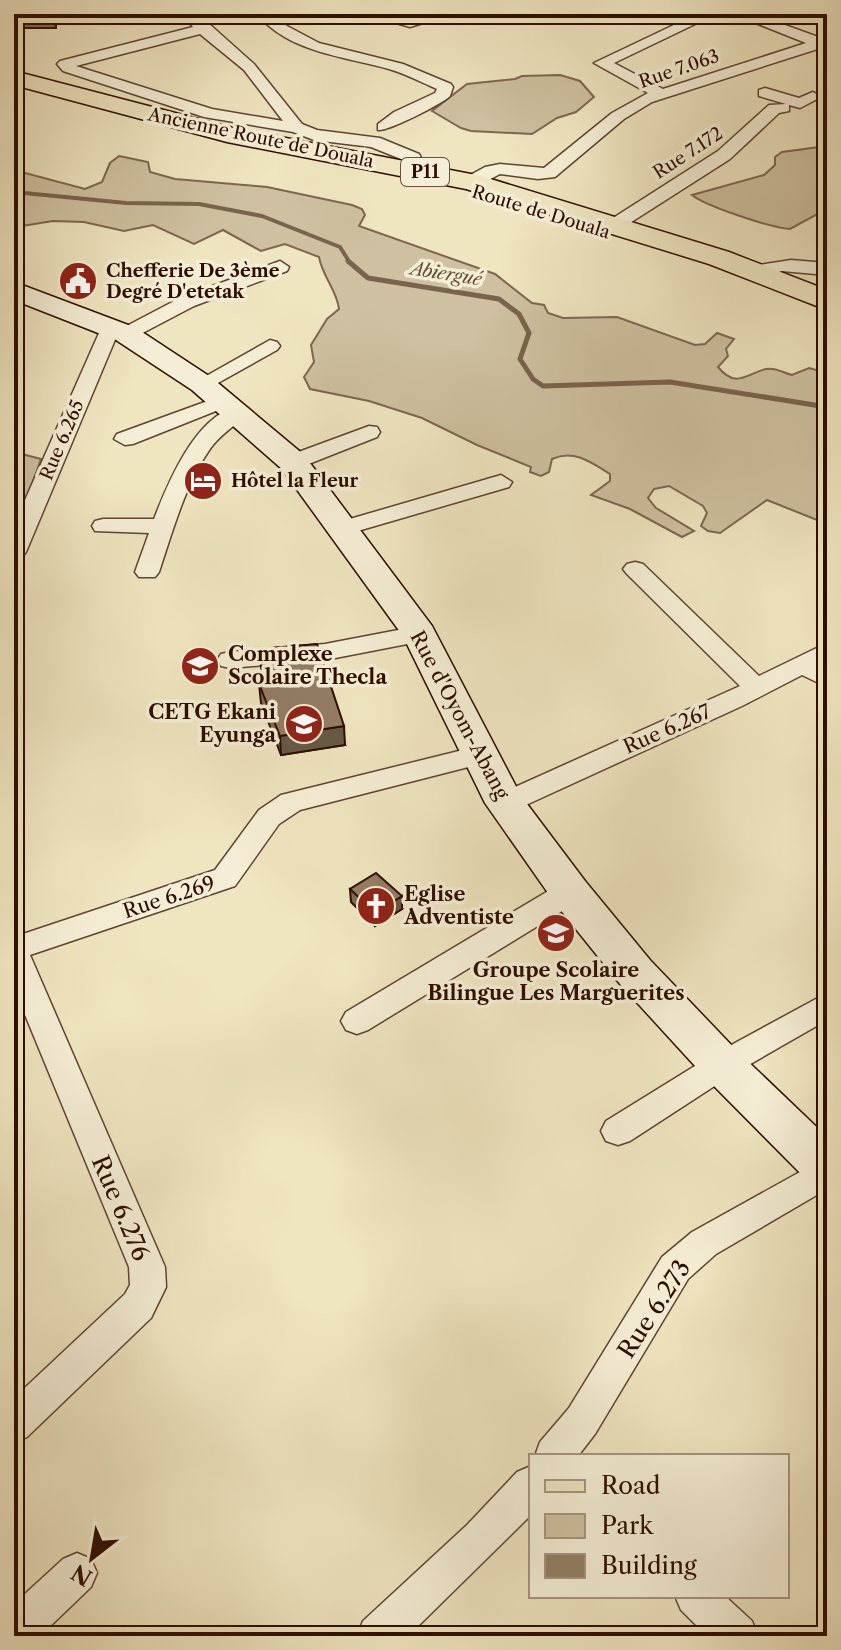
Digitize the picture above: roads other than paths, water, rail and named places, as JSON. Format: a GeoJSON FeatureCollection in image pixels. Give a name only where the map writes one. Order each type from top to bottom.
{"type":"FeatureCollection","features":[{"type":"Feature","properties":{"kind":"main road","name":"Ancienne Route de Douala"},"geometry":{"type":"LineString","coordinates":[[14,78],[227,134],[471,182],[616,224],[714,261],[757,272],[827,301]]}},
{"type":"Feature","properties":{"kind":"main road","name":"Route de Douala"},"geometry":{"type":"LineString","coordinates":[[14,88],[218,141],[462,189],[714,261],[827,310]]}},
{"type":"Feature","properties":{"kind":"main road","name":"Rue d'Oyom-Abang"},"geometry":{"type":"LineString","coordinates":[[14,290],[118,331],[221,400],[293,462],[419,634],[505,803],[570,892],[635,972],[827,1170]]}},
{"type":"Feature","properties":{"kind":"street"},"geometry":{"type":"LineString","coordinates":[[190,14],[203,29],[249,67],[296,127]]}},
{"type":"Feature","properties":{"kind":"street"},"geometry":{"type":"LineString","coordinates":[[264,14],[282,29],[311,45],[398,67],[445,87],[442,96],[400,115],[384,127]]}},
{"type":"Feature","properties":{"kind":"street"},"geometry":{"type":"LineString","coordinates":[[372,14],[410,23],[445,14]]}},
{"type":"Feature","properties":{"kind":"street"},"geometry":{"type":"LineString","coordinates":[[661,94],[602,63],[709,14]]}},
{"type":"Feature","properties":{"kind":"street"},"geometry":{"type":"LineString","coordinates":[[740,14],[822,41]]}},
{"type":"Feature","properties":{"kind":"street"},"geometry":{"type":"LineString","coordinates":[[203,29],[68,62],[65,66],[180,104],[261,125],[296,127],[314,135],[374,142],[413,158],[417,165],[412,169]]}},
{"type":"Feature","properties":{"kind":"street","name":"Rue 7.063"},"geometry":{"type":"LineString","coordinates":[[471,182],[490,169],[549,173],[631,107],[661,94],[822,41]]}},
{"type":"Feature","properties":{"kind":"street","name":"Rue 7.172"},"geometry":{"type":"LineString","coordinates":[[616,224],[724,155],[779,108],[805,104],[764,93]]}},
{"type":"Feature","properties":{"kind":"street"},"geometry":{"type":"LineString","coordinates":[[757,272],[783,265],[827,269]]}},
{"type":"Feature","properties":{"kind":"street"},"geometry":{"type":"LineString","coordinates":[[118,331],[280,267]]}},
{"type":"Feature","properties":{"kind":"street","name":"Rue 6.265"},"geometry":{"type":"LineString","coordinates":[[14,552],[118,331]]}},
{"type":"Feature","properties":{"kind":"street"},"geometry":{"type":"LineString","coordinates":[[125,439],[221,400],[270,346]]}},
{"type":"Feature","properties":{"kind":"street"},"geometry":{"type":"LineString","coordinates":[[147,572],[183,478],[218,423],[221,400]]}},
{"type":"Feature","properties":{"kind":"street"},"geometry":{"type":"LineString","coordinates":[[293,462],[369,432]]}},
{"type":"Feature","properties":{"kind":"street"},"geometry":{"type":"LineString","coordinates":[[344,528],[501,482]]}},
{"type":"Feature","properties":{"kind":"street"},"geometry":{"type":"LineString","coordinates":[[103,526],[164,526]]}},
{"type":"Feature","properties":{"kind":"street"},"geometry":{"type":"LineString","coordinates":[[635,569],[757,688]]}},
{"type":"Feature","properties":{"kind":"street"},"geometry":{"type":"LineString","coordinates":[[230,660],[353,648],[419,634]]}},
{"type":"Feature","properties":{"kind":"street","name":"Rue 6.267"},"geometry":{"type":"LineString","coordinates":[[505,803],[757,688],[827,651]]}},
{"type":"Feature","properties":{"kind":"street"},"geometry":{"type":"LineString","coordinates":[[803,664],[827,679]]}},
{"type":"Feature","properties":{"kind":"street","name":"Rue 6.269"},"geometry":{"type":"LineString","coordinates":[[14,951],[225,878],[269,817],[291,802],[479,755]]}},
{"type":"Feature","properties":{"kind":"street"},"geometry":{"type":"LineString","coordinates":[[357,1021],[570,892]]}},
{"type":"Feature","properties":{"kind":"street","name":"Rue 6.276"},"geometry":{"type":"LineString","coordinates":[[14,951],[147,1267],[148,1287],[138,1306],[14,1424]]}},
{"type":"Feature","properties":{"kind":"street"},"geometry":{"type":"LineString","coordinates":[[618,1131],[722,1065],[827,1005]]}},
{"type":"Feature","properties":{"kind":"street","name":"Rue 6.273"},"geometry":{"type":"LineString","coordinates":[[555,1454],[589,1409],[675,1268],[704,1243],[827,1170]]}},
{"type":"Feature","properties":{"kind":"street"},"geometry":{"type":"LineString","coordinates":[[378,1636],[481,1539],[529,1488]]}},
{"type":"Feature","properties":{"kind":"street"},"geometry":{"type":"LineString","coordinates":[[14,1632],[77,1573]]}},
{"type":"Feature","properties":{"kind":"street"},"geometry":{"type":"LineString","coordinates":[[697,1598],[737,1636]]}},
{"type":"Feature","properties":{"kind":"waterway","name":"Abiergué"},"geometry":{"type":"LineString","coordinates":[[14,192],[126,203],[199,204],[262,216],[340,247],[350,262]]}},
{"type":"Feature","properties":{"kind":"waterway","name":"Abiergué"},"geometry":{"type":"LineString","coordinates":[[350,262],[368,278],[499,299],[519,314],[529,333],[520,359],[533,379],[543,386],[670,382],[827,407]]}},
{"type":"Feature","properties":{"kind":"place","name":"Chefferie De 3ème Degré D'etetak"},"geometry":{"type":"Point","coordinates":[78,281]}},
{"type":"Feature","properties":{"kind":"place","name":"Hôtel la Fleur"},"geometry":{"type":"Point","coordinates":[203,481]}},
{"type":"Feature","properties":{"kind":"place","name":"Complexe Scolaire Thecla"},"geometry":{"type":"Point","coordinates":[200,666]}},
{"type":"Feature","properties":{"kind":"place","name":"CETG Ekani Eyunga"},"geometry":{"type":"Point","coordinates":[304,724]}},
{"type":"Feature","properties":{"kind":"place","name":"Eglise Adventiste"},"geometry":{"type":"Point","coordinates":[376,906]}},
{"type":"Feature","properties":{"kind":"place","name":"Groupe Scolaire Bilingue Les Marguerites"},"geometry":{"type":"Point","coordinates":[556,933]}}]}
